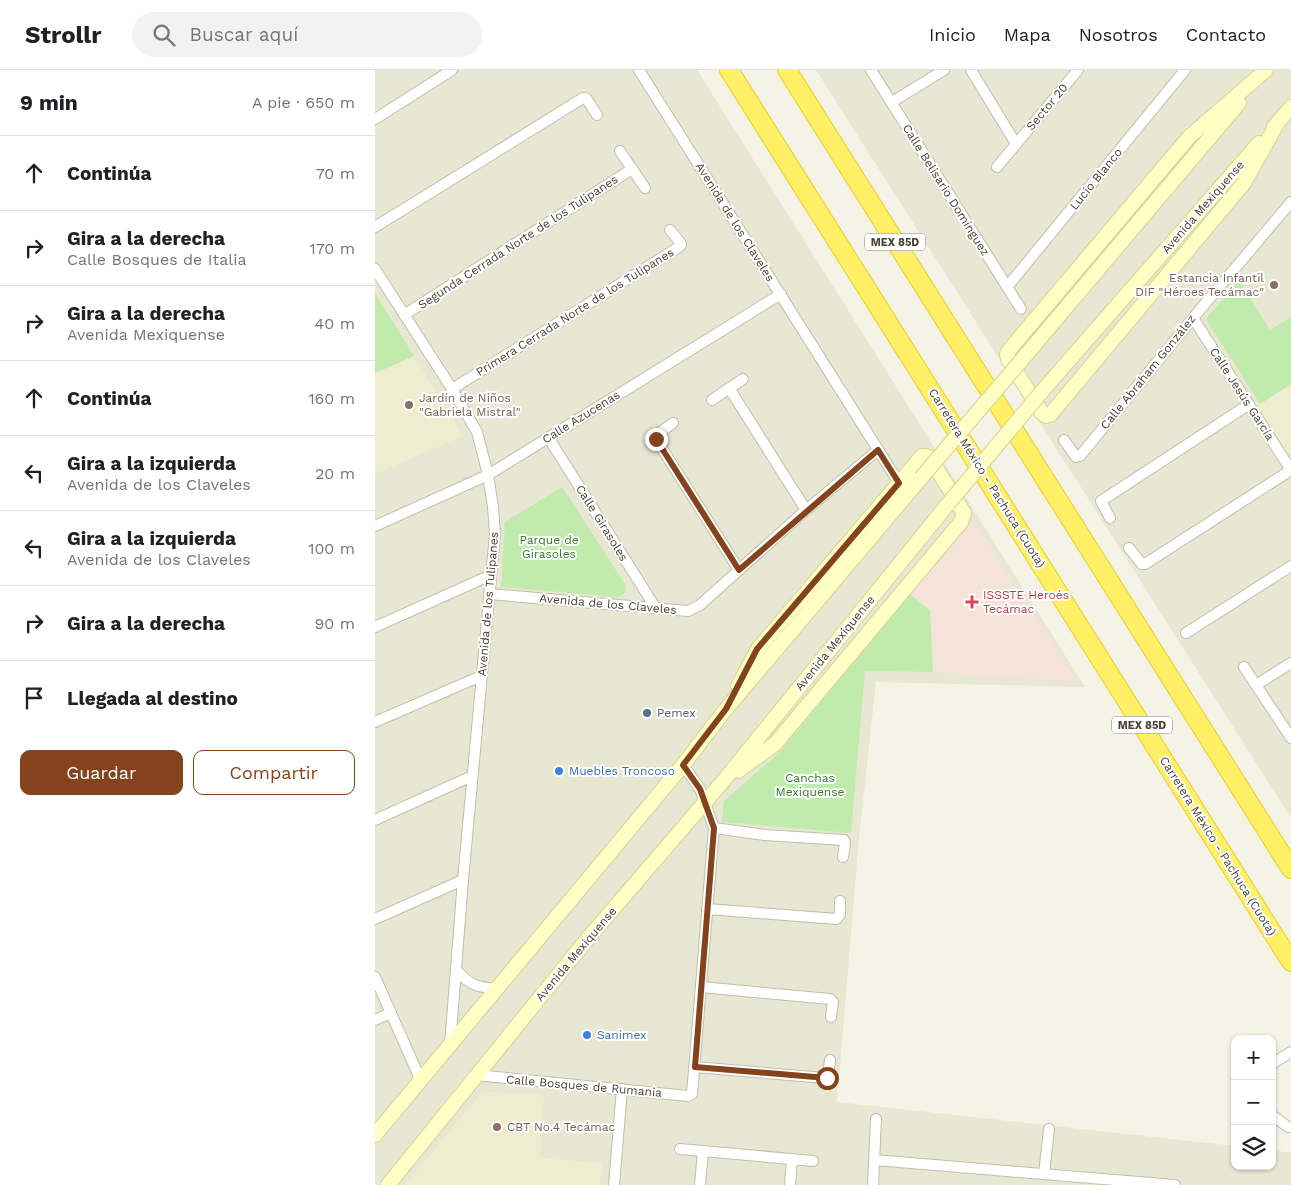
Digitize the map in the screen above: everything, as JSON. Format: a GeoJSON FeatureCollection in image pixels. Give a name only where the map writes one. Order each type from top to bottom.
{"type":"FeatureCollection","features":[{"type":"Feature","properties":{"kind":"highway","name":"Carretera México - Pachuca (Cuota)"},"geometry":{"type":"LineString","coordinates":[[729,70],[1291,962]]}},
{"type":"Feature","properties":{"kind":"highway","name":"MEX 85D"},"geometry":{"type":"LineString","coordinates":[[787,70],[1291,869]]}},
{"type":"Feature","properties":{"kind":"main road"},"geometry":{"type":"LineString","coordinates":[[1267,70],[1189,137],[1010,349],[1007,354],[1008,359],[1042,413],[1046,416],[1051,415],[1244,183],[1278,122]]}},
{"type":"Feature","properties":{"kind":"main road"},"geometry":{"type":"LineString","coordinates":[[375,1135],[683,765],[726,709],[1267,70]]}},
{"type":"Feature","properties":{"kind":"main road","name":"Avenida Mexiquense"},"geometry":{"type":"LineString","coordinates":[[388,1185],[589,937],[725,779],[1044,389],[1291,107]]}},
{"type":"Feature","properties":{"kind":"main road"},"geometry":{"type":"LineString","coordinates":[[725,779],[775,744],[963,518],[964,513],[930,458],[922,456],[757,649],[726,709]]}},
{"type":"Feature","properties":{"kind":"street"},"geometry":{"type":"LineString","coordinates":[[375,119],[452,70]]}},
{"type":"Feature","properties":{"kind":"street","name":"Avenida de los Claveles"},"geometry":{"type":"LineString","coordinates":[[639,70],[899,483]]}},
{"type":"Feature","properties":{"kind":"street","name":"Calle Belisario Domínguez"},"geometry":{"type":"LineString","coordinates":[[871,70],[1021,309]]}},
{"type":"Feature","properties":{"kind":"street"},"geometry":{"type":"LineString","coordinates":[[892,102],[944,70]]}},
{"type":"Feature","properties":{"kind":"street","name":"Sector 20"},"geometry":{"type":"LineString","coordinates":[[971,70],[1016,144]]}},
{"type":"Feature","properties":{"kind":"street","name":"Sector 20"},"geometry":{"type":"LineString","coordinates":[[997,167],[1078,70]]}},
{"type":"Feature","properties":{"kind":"street","name":"Lucio Blanco"},"geometry":{"type":"LineString","coordinates":[[1007,287],[1185,70]]}},
{"type":"Feature","properties":{"kind":"street"},"geometry":{"type":"LineString","coordinates":[[375,227],[583,98],[588,100],[597,115]]}},
{"type":"Feature","properties":{"kind":"street","name":"Segunda Cerrada Norte de los Tulipanes"},"geometry":{"type":"LineString","coordinates":[[621,152],[645,188]]}},
{"type":"Feature","properties":{"kind":"street","name":"Segunda Cerrada Norte de los Tulipanes"},"geometry":{"type":"LineString","coordinates":[[405,316],[632,169]]}},
{"type":"Feature","properties":{"kind":"street","name":"Calle Abraham González"},"geometry":{"type":"LineString","coordinates":[[1065,440],[1073,454],[1080,456],[1291,202]]}},
{"type":"Feature","properties":{"kind":"street","name":"Primera Cerrada Norte de los Tulipanes"},"geometry":{"type":"LineString","coordinates":[[452,389],[679,248],[680,242],[670,230]]}},
{"type":"Feature","properties":{"kind":"street","name":"Avenida de los Tulipanes"},"geometry":{"type":"LineString","coordinates":[[375,269],[452,389],[477,432],[488,476],[493,507],[495,534],[472,776],[450,1046]]}},
{"type":"Feature","properties":{"kind":"street","name":"Calle Azucenas"},"geometry":{"type":"LineString","coordinates":[[375,526],[488,476],[781,294]]}},
{"type":"Feature","properties":{"kind":"street","name":"Calle Jesús García"},"geometry":{"type":"LineString","coordinates":[[1193,318],[1291,470]]}},
{"type":"Feature","properties":{"kind":"street"},"geometry":{"type":"LineString","coordinates":[[713,400],[743,379]]}},
{"type":"Feature","properties":{"kind":"street"},"geometry":{"type":"LineString","coordinates":[[729,388],[806,510]]}},
{"type":"Feature","properties":{"kind":"street"},"geometry":{"type":"LineString","coordinates":[[1110,518],[1101,501],[1248,405]]}},
{"type":"Feature","properties":{"kind":"street"},"geometry":{"type":"LineString","coordinates":[[673,423],[659,432],[656,439],[739,570]]}},
{"type":"Feature","properties":{"kind":"street","name":"Calle Girasoles"},"geometry":{"type":"LineString","coordinates":[[548,437],[655,608]]}},
{"type":"Feature","properties":{"kind":"street","name":"Avenida de los Claveles"},"geometry":{"type":"LineString","coordinates":[[489,594],[688,611],[700,605],[806,510],[878,450]]}},
{"type":"Feature","properties":{"kind":"street"},"geometry":{"type":"LineString","coordinates":[[1129,548],[1142,564],[1145,564],[1291,470]]}},
{"type":"Feature","properties":{"kind":"street"},"geometry":{"type":"LineString","coordinates":[[1186,633],[1291,566]]}},
{"type":"Feature","properties":{"kind":"street"},"geometry":{"type":"LineString","coordinates":[[375,626],[491,575]]}},
{"type":"Feature","properties":{"kind":"street"},"geometry":{"type":"LineString","coordinates":[[1256,685],[1291,663]]}},
{"type":"Feature","properties":{"kind":"street"},"geometry":{"type":"LineString","coordinates":[[1244,667],[1291,738]]}},
{"type":"Feature","properties":{"kind":"street"},"geometry":{"type":"LineString","coordinates":[[375,722],[481,676]]}},
{"type":"Feature","properties":{"kind":"street"},"geometry":{"type":"LineString","coordinates":[[683,765],[700,789],[714,828],[695,1067],[825,1078],[828,1076],[830,1060]]}},
{"type":"Feature","properties":{"kind":"street"},"geometry":{"type":"LineString","coordinates":[[375,820],[472,776]]}},
{"type":"Feature","properties":{"kind":"street"},"geometry":{"type":"LineString","coordinates":[[714,828],[765,835],[844,840],[843,857]]}},
{"type":"Feature","properties":{"kind":"street"},"geometry":{"type":"LineString","coordinates":[[375,919],[463,880]]}},
{"type":"Feature","properties":{"kind":"street"},"geometry":{"type":"LineString","coordinates":[[707,909],[837,919],[840,914],[839,901]]}},
{"type":"Feature","properties":{"kind":"street"},"geometry":{"type":"LineString","coordinates":[[456,970],[472,985],[482,988],[498,988]]}},
{"type":"Feature","properties":{"kind":"street"},"geometry":{"type":"LineString","coordinates":[[375,977],[421,1081]]}},
{"type":"Feature","properties":{"kind":"street"},"geometry":{"type":"LineString","coordinates":[[701,987],[830,999],[833,1002],[831,1017]]}},
{"type":"Feature","properties":{"kind":"street"},"geometry":{"type":"LineString","coordinates":[[375,1020],[391,1013]]}},
{"type":"Feature","properties":{"kind":"street"},"geometry":{"type":"LineString","coordinates":[[1276,1061],[1291,1052]]}},
{"type":"Feature","properties":{"kind":"street","name":"Calle Bosques de Rumania"},"geometry":{"type":"LineString","coordinates":[[476,1076],[688,1096],[692,1094],[695,1067]]}},
{"type":"Feature","properties":{"kind":"street"},"geometry":{"type":"LineString","coordinates":[[614,1185],[622,1089]]}},
{"type":"Feature","properties":{"kind":"street"},"geometry":{"type":"LineString","coordinates":[[1276,1118],[1287,1127],[1291,1127]]}},
{"type":"Feature","properties":{"kind":"street"},"geometry":{"type":"LineString","coordinates":[[873,1185],[876,1119]]}},
{"type":"Feature","properties":{"kind":"street"},"geometry":{"type":"LineString","coordinates":[[1044,1174],[1049,1129]]}},
{"type":"Feature","properties":{"kind":"street"},"geometry":{"type":"LineString","coordinates":[[680,1149],[813,1161]]}},
{"type":"Feature","properties":{"kind":"street"},"geometry":{"type":"LineString","coordinates":[[700,1185],[703,1151]]}},
{"type":"Feature","properties":{"kind":"street"},"geometry":{"type":"LineString","coordinates":[[790,1185],[792,1159]]}},
{"type":"Feature","properties":{"kind":"street"},"geometry":{"type":"LineString","coordinates":[[875,1160],[1044,1174],[1108,1182],[1175,1185]]}},
{"type":"Feature","properties":{"kind":"shaded area"},"geometry":{"type":"Polygon","coordinates":[[[375,70],[697,70],[1085,687],[876,682],[859,838],[837,1102],[1231,1146],[1231,1170],[1276,1170],[1276,1151],[1291,1153],[1291,1185],[375,1185],[375,70]]]}},
{"type":"Feature","properties":{"kind":"shaded area"},"geometry":{"type":"Polygon","coordinates":[[[816,70],[1291,70],[1291,818],[816,70]]]}},
{"type":"Feature","properties":{"kind":"shaded area","name":"Jardín de Niños \"Gabriela Mistral\""},"geometry":{"type":"Polygon","coordinates":[[[414,356],[463,436],[375,474],[375,373],[414,356]]]}},
{"type":"Feature","properties":{"kind":"shaded area"},"geometry":{"type":"Polygon","coordinates":[[[1291,384],[1291,462],[1256,407],[1291,384]]]}},
{"type":"Feature","properties":{"kind":"shaded area","name":"ISSSTE Heroés Tecámac"},"geometry":{"type":"Polygon","coordinates":[[[972,520],[1077,682],[933,672],[929,610],[910,594],[972,520]]]}},
{"type":"Feature","properties":{"kind":"shaded area","name":"CBT No.4 Tecámac"},"geometry":{"type":"Polygon","coordinates":[[[483,1091],[544,1096],[540,1158],[602,1163],[600,1185],[408,1185],[406,1183],[483,1091]]]}},
{"type":"Feature","properties":{"kind":"green space"},"geometry":{"type":"Polygon","coordinates":[[[1239,280],[1270,330],[1291,317],[1291,384],[1260,404],[1206,319],[1239,280]]]}},
{"type":"Feature","properties":{"kind":"green space"},"geometry":{"type":"Polygon","coordinates":[[[375,293],[414,356],[375,373],[375,293]]]}},
{"type":"Feature","properties":{"kind":"green space","name":"Parque de Girasoles"},"geometry":{"type":"Polygon","coordinates":[[[562,487],[625,584],[626,591],[623,595],[616,597],[501,587],[505,522],[562,487]]]}},
{"type":"Feature","properties":{"kind":"green space","name":"Canchas Mexiquense"},"geometry":{"type":"Polygon","coordinates":[[[910,594],[929,610],[930,608],[933,672],[865,671],[851,833],[722,822],[724,801],[779,753],[910,594]]]}},
{"type":"Feature","properties":{"kind":"place","name":"Estancia Infantil DIF \"Héroes Tecámac\""},"geometry":{"type":"Point","coordinates":[1274,285]}},
{"type":"Feature","properties":{"kind":"place","name":"Jardín de Niños \"Gabriela Mistral\""},"geometry":{"type":"Point","coordinates":[409,405]}},
{"type":"Feature","properties":{"kind":"place","name":"ISSSTE Heroés Tecámac"},"geometry":{"type":"Point","coordinates":[972,602]}},
{"type":"Feature","properties":{"kind":"place","name":"Pemex"},"geometry":{"type":"Point","coordinates":[647,713]}},
{"type":"Feature","properties":{"kind":"place","name":"Muebles Troncoso"},"geometry":{"type":"Point","coordinates":[559,771]}},
{"type":"Feature","properties":{"kind":"place","name":"Sanimex"},"geometry":{"type":"Point","coordinates":[587,1035]}},
{"type":"Feature","properties":{"kind":"place","name":"CBT No.4 Tecámac"},"geometry":{"type":"Point","coordinates":[497,1127]}},
{"type":"Feature","properties":{"kind":"route"},"geometry":{"type":"LineString","coordinates":[[656,439],[739,570],[806,510],[878,450],[899,483],[757,649],[726,709],[683,765],[700,789],[714,828],[695,1067],[827,1078]]}}]}
